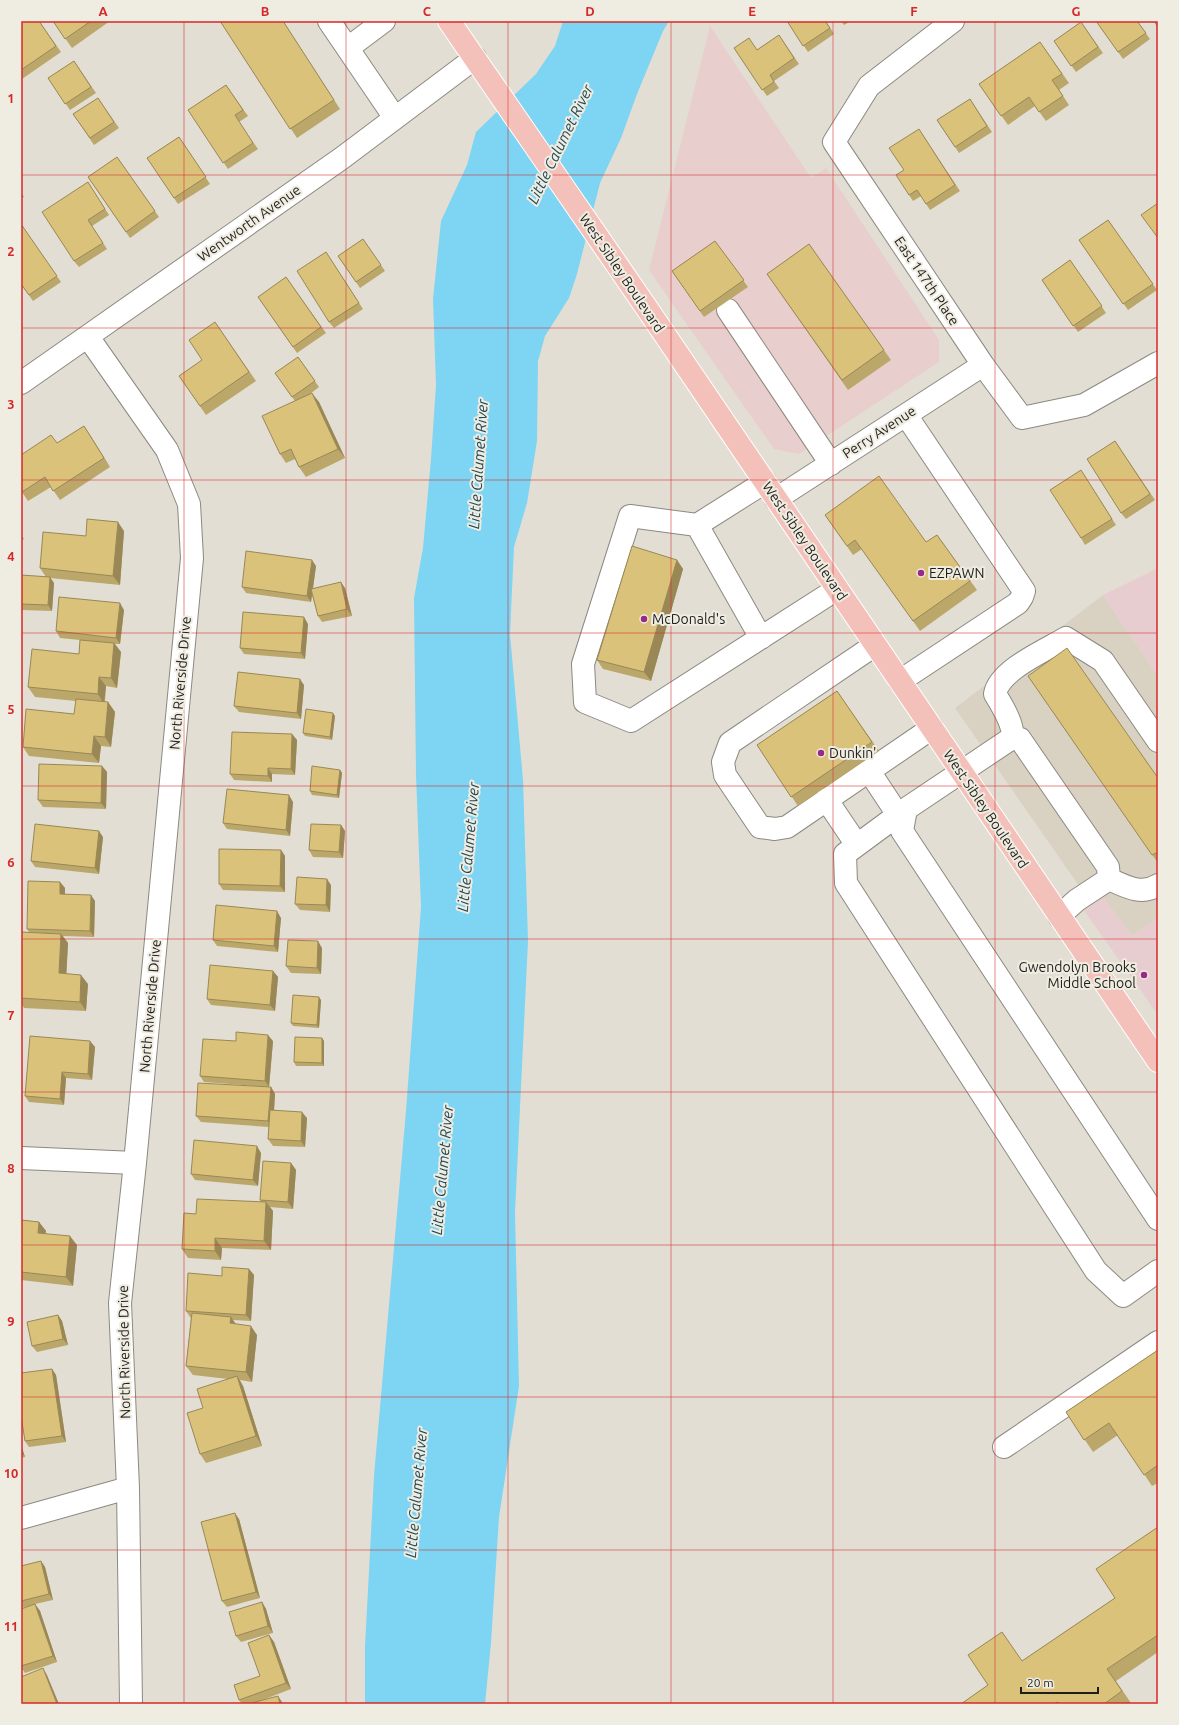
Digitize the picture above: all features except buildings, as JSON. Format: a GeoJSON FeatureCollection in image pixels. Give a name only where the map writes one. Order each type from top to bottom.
{"type":"FeatureCollection","features":[{"type":"Feature","properties":{"kind":"main road","name":"West Sibley Boulevard"},"geometry":{"type":"LineString","coordinates":[[449,21],[646,307],[1158,1061]]}},
{"type":"Feature","properties":{"kind":"street"},"geometry":{"type":"LineString","coordinates":[[329,21],[395,118]]}},
{"type":"Feature","properties":{"kind":"street"},"geometry":{"type":"LineString","coordinates":[[348,48],[384,21]]}},
{"type":"Feature","properties":{"kind":"street","name":"East 147th Place"},"geometry":{"type":"LineString","coordinates":[[953,21],[869,86],[834,142],[983,366],[1022,418],[1084,405],[1158,363]]}},
{"type":"Feature","properties":{"kind":"street","name":"Wentworth Avenue"},"geometry":{"type":"LineString","coordinates":[[21,383],[342,158],[395,118],[480,67]]}},
{"type":"Feature","properties":{"kind":"street"},"geometry":{"type":"LineString","coordinates":[[728,310],[831,464]]}},
{"type":"Feature","properties":{"kind":"street","name":"North Riverside Drive"},"geometry":{"type":"LineString","coordinates":[[88,337],[167,450],[189,504],[192,550],[135,1163],[120,1302],[128,1488],[131,1704]]}},
{"type":"Feature","properties":{"kind":"street","name":"Perry Avenue"},"geometry":{"type":"LineString","coordinates":[[697,525],[770,490],[831,464],[983,366]]}},
{"type":"Feature","properties":{"kind":"street"},"geometry":{"type":"LineString","coordinates":[[900,681],[1018,603],[1024,591],[906,416]]}},
{"type":"Feature","properties":{"kind":"street"},"geometry":{"type":"LineString","coordinates":[[760,638],[697,525],[630,516],[583,664],[585,702],[631,721],[837,589]]}},
{"type":"Feature","properties":{"kind":"street"},"geometry":{"type":"LineString","coordinates":[[1012,738],[1013,732],[1006,714],[995,694],[996,687],[999,682],[1024,662],[1066,638],[1103,661],[1158,741]]}},
{"type":"Feature","properties":{"kind":"street"},"geometry":{"type":"LineString","coordinates":[[875,645],[730,743],[723,762],[725,775],[760,827],[775,829],[787,826],[932,728]]}},
{"type":"Feature","properties":{"kind":"street"},"geometry":{"type":"LineString","coordinates":[[1109,879],[1108,868],[1020,739],[1012,738],[902,812],[845,854],[846,883],[1096,1271],[1123,1296],[1158,1270]]}},
{"type":"Feature","properties":{"kind":"street"},"geometry":{"type":"LineString","coordinates":[[868,771],[902,812],[902,831],[1158,1219]]}},
{"type":"Feature","properties":{"kind":"street"},"geometry":{"type":"LineString","coordinates":[[826,799],[857,844]]}},
{"type":"Feature","properties":{"kind":"street"},"geometry":{"type":"LineString","coordinates":[[1109,879],[1137,890],[1152,889],[1158,885]]}},
{"type":"Feature","properties":{"kind":"street"},"geometry":{"type":"LineString","coordinates":[[1059,916],[1077,900],[1109,879]]}},
{"type":"Feature","properties":{"kind":"street"},"geometry":{"type":"LineString","coordinates":[[21,1158],[135,1163]]}},
{"type":"Feature","properties":{"kind":"street"},"geometry":{"type":"LineString","coordinates":[[1004,1447],[1158,1342]]}},
{"type":"Feature","properties":{"kind":"street"},"geometry":{"type":"LineString","coordinates":[[21,1518],[128,1488]]}},
{"type":"Feature","properties":{"kind":"shaded area"},"geometry":{"type":"Polygon","coordinates":[[[710,26],[811,178],[826,168],[939,340],[939,362],[799,454],[774,449],[649,270],[710,26]]]}},
{"type":"Feature","properties":{"kind":"shaded area"},"geometry":{"type":"Polygon","coordinates":[[[1158,568],[1158,676],[1103,595],[1158,568]]]}},
{"type":"Feature","properties":{"kind":"shaded area"},"geometry":{"type":"Polygon","coordinates":[[[1103,595],[1158,676],[1158,918],[1132,936],[1102,896],[1091,903],[955,708],[1103,595]]]}},
{"type":"Feature","properties":{"kind":"shaded area","name":"Gwendolyn Brooks Middle School"},"geometry":{"type":"Polygon","coordinates":[[[1102,895],[1132,936],[1158,918],[1158,1015],[1083,909],[1102,895]]]}},
{"type":"Feature","properties":{"kind":"water","name":"Little Calumet River"},"geometry":{"type":"Polygon","coordinates":[[[563,21],[669,21],[663,31],[637,94],[621,138],[600,183],[577,274],[569,298],[545,336],[538,361],[537,441],[527,503],[514,547],[510,634],[523,780],[528,941],[515,1212],[519,1386],[499,1517],[491,1643],[485,1704],[365,1704],[365,1647],[374,1476],[406,1111],[421,907],[416,774],[414,598],[423,548],[431,459],[436,385],[433,299],[441,221],[467,165],[476,132],[536,74],[555,46],[563,21]]]}},
{"type":"Feature","properties":{"kind":"place","name":"EZPAWN"},"geometry":{"type":"Point","coordinates":[921,573]}},
{"type":"Feature","properties":{"kind":"place","name":"McDonald's"},"geometry":{"type":"Point","coordinates":[644,619]}},
{"type":"Feature","properties":{"kind":"place","name":"Dunkin'"},"geometry":{"type":"Point","coordinates":[821,753]}},
{"type":"Feature","properties":{"kind":"place","name":"Gwendolyn Brooks Middle School"},"geometry":{"type":"Point","coordinates":[1144,975]}}]}
